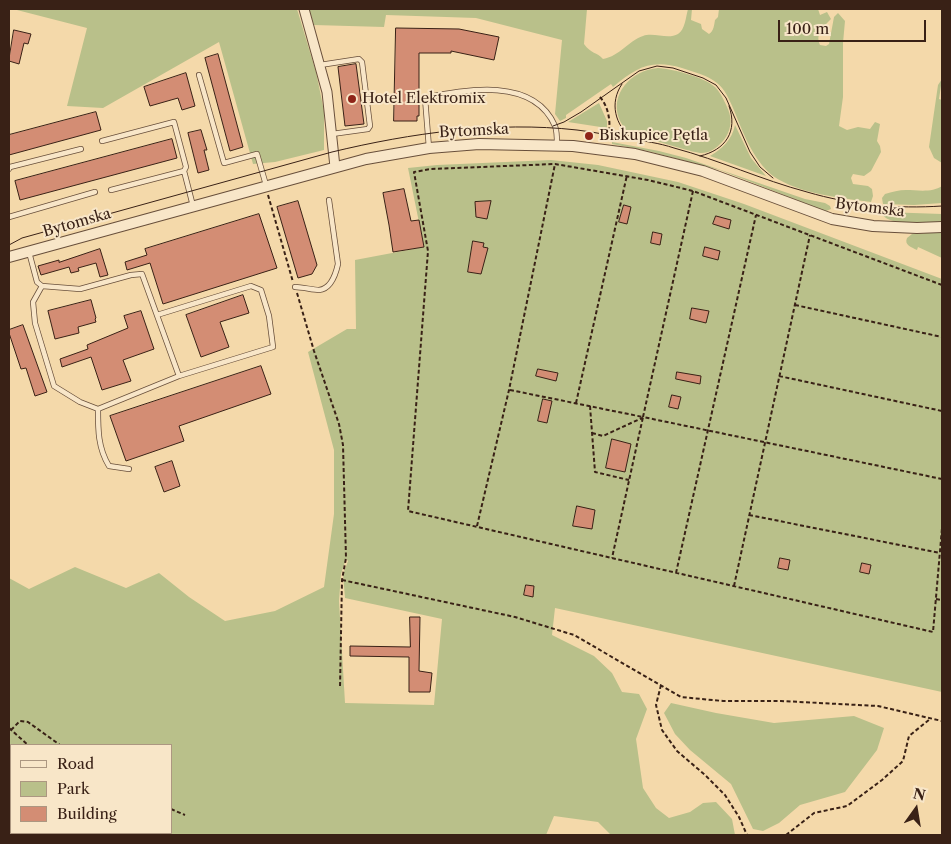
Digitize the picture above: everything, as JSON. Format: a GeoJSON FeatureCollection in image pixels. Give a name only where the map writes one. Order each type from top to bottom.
{"type":"FeatureCollection","features":[{"type":"Feature","properties":{"kind":"street"},"geometry":{"type":"LineString","coordinates":[[304,9],[327,92],[335,167]]}},
{"type":"Feature","properties":{"kind":"street","name":"Bytomska"},"geometry":{"type":"LineString","coordinates":[[9,258],[335,167],[396,153],[479,144],[557,145],[621,152],[680,165],[731,181],[807,211],[843,222],[889,228],[942,227]]}},
{"type":"Feature","properties":{"kind":"lane"},"geometry":{"type":"LineString","coordinates":[[319,65],[359,59],[362,62],[370,126],[368,129],[332,134]]}},
{"type":"Feature","properties":{"kind":"lane"},"geometry":{"type":"LineString","coordinates":[[199,75],[224,163],[257,154],[266,186]]}},
{"type":"Feature","properties":{"kind":"lane"},"geometry":{"type":"LineString","coordinates":[[430,148],[425,98],[478,89],[502,90],[529,98],[545,110],[554,125],[557,145]]}},
{"type":"Feature","properties":{"kind":"lane"},"geometry":{"type":"LineString","coordinates":[[102,141],[174,122],[186,167],[184,171],[193,206]]}},
{"type":"Feature","properties":{"kind":"lane"},"geometry":{"type":"LineString","coordinates":[[9,169],[10,167],[81,149]]}},
{"type":"Feature","properties":{"kind":"lane"},"geometry":{"type":"LineString","coordinates":[[111,190],[184,171]]}},
{"type":"Feature","properties":{"kind":"lane"},"geometry":{"type":"LineString","coordinates":[[9,217],[95,192]]}},
{"type":"Feature","properties":{"kind":"lane"},"geometry":{"type":"LineString","coordinates":[[295,287],[320,290],[326,287],[336,274],[338,264],[329,200]]}},
{"type":"Feature","properties":{"kind":"lane"},"geometry":{"type":"LineString","coordinates":[[29,252],[37,282],[42,286],[80,289],[131,275],[142,274],[179,376]]}},
{"type":"Feature","properties":{"kind":"lane"},"geometry":{"type":"LineString","coordinates":[[42,286],[33,302],[34,323],[54,386],[80,402],[98,409],[179,376],[273,347],[269,316],[261,290],[251,286],[157,315]]}},
{"type":"Feature","properties":{"kind":"lane"},"geometry":{"type":"LineString","coordinates":[[98,409],[98,429],[102,454],[109,466],[129,469]]}},
{"type":"Feature","properties":{"kind":"path"},"geometry":{"type":"LineString","coordinates":[[600,97],[610,121],[608,142]]}},
{"type":"Feature","properties":{"kind":"path"},"geometry":{"type":"LineString","coordinates":[[477,527],[509,390],[555,164]]}},
{"type":"Feature","properties":{"kind":"path"},"geometry":{"type":"LineString","coordinates":[[942,285],[693,192],[626,175],[555,164],[431,169],[414,172],[428,251],[408,511],[933,632],[942,528]]}},
{"type":"Feature","properties":{"kind":"path"},"geometry":{"type":"LineString","coordinates":[[576,403],[626,175]]}},
{"type":"Feature","properties":{"kind":"path"},"geometry":{"type":"LineString","coordinates":[[266,186],[314,352],[339,424],[343,444],[346,558],[342,580],[340,688]]}},
{"type":"Feature","properties":{"kind":"path"},"geometry":{"type":"LineString","coordinates":[[612,558],[693,192]]}},
{"type":"Feature","properties":{"kind":"path"},"geometry":{"type":"LineString","coordinates":[[676,573],[756,215]]}},
{"type":"Feature","properties":{"kind":"path"},"geometry":{"type":"LineString","coordinates":[[734,586],[810,235]]}},
{"type":"Feature","properties":{"kind":"path"},"geometry":{"type":"LineString","coordinates":[[795,306],[942,337]]}},
{"type":"Feature","properties":{"kind":"path"},"geometry":{"type":"LineString","coordinates":[[780,376],[942,411]]}},
{"type":"Feature","properties":{"kind":"path"},"geometry":{"type":"LineString","coordinates":[[509,390],[942,479]]}},
{"type":"Feature","properties":{"kind":"path"},"geometry":{"type":"LineString","coordinates":[[590,406],[595,472],[629,480]]}},
{"type":"Feature","properties":{"kind":"path"},"geometry":{"type":"LineString","coordinates":[[592,433],[603,436],[643,417]]}},
{"type":"Feature","properties":{"kind":"path"},"geometry":{"type":"LineString","coordinates":[[749,515],[940,553]]}},
{"type":"Feature","properties":{"kind":"path"},"geometry":{"type":"LineString","coordinates":[[342,580],[515,617],[574,635],[681,697],[723,701],[781,701],[878,706],[942,721]]}},
{"type":"Feature","properties":{"kind":"path"},"geometry":{"type":"LineString","coordinates":[[936,599],[942,600]]}},
{"type":"Feature","properties":{"kind":"path"},"geometry":{"type":"LineString","coordinates":[[661,685],[656,705],[662,730],[677,751],[725,795],[739,817],[747,835]]}},
{"type":"Feature","properties":{"kind":"path"},"geometry":{"type":"LineString","coordinates":[[786,835],[814,813],[847,806],[882,780],[904,761],[909,736],[930,719]]}},
{"type":"Feature","properties":{"kind":"path"},"geometry":{"type":"LineString","coordinates":[[11,730],[20,721],[28,722],[59,744]]}},
{"type":"Feature","properties":{"kind":"path"},"geometry":{"type":"LineString","coordinates":[[9,728],[27,744]]}},
{"type":"Feature","properties":{"kind":"path"},"geometry":{"type":"LineString","coordinates":[[172,808],[185,814]]}},
{"type":"Feature","properties":{"kind":"green space"},"geometry":{"type":"Polygon","coordinates":[[[13,9],[297,9],[316,72],[324,111],[324,150],[275,162],[253,164],[219,42],[103,108],[67,106],[87,28],[13,9]]]}},
{"type":"Feature","properties":{"kind":"green space"},"geometry":{"type":"Polygon","coordinates":[[[309,9],[587,9],[584,44],[589,50],[603,59],[614,55],[643,36],[674,36],[678,34],[684,26],[688,9],[692,9],[691,20],[701,24],[702,29],[709,34],[713,30],[719,9],[818,9],[820,15],[827,12],[831,19],[818,37],[820,45],[826,46],[829,44],[834,17],[838,13],[845,21],[843,97],[839,126],[847,130],[858,127],[870,129],[875,122],[880,124],[877,141],[881,152],[871,171],[864,176],[853,174],[851,178],[853,184],[868,186],[872,189],[873,196],[871,202],[808,191],[783,182],[773,176],[759,162],[720,85],[696,72],[662,64],[645,67],[630,74],[613,87],[611,84],[560,121],[555,114],[562,40],[476,18],[386,15],[384,27],[314,25],[309,9]]]}},
{"type":"Feature","properties":{"kind":"green space"},"geometry":{"type":"Polygon","coordinates":[[[658,68],[696,77],[710,83],[719,91],[728,110],[730,123],[726,136],[714,149],[706,153],[698,153],[634,137],[624,127],[617,111],[620,93],[625,85],[639,73],[658,68]]]}},
{"type":"Feature","properties":{"kind":"green space"},"geometry":{"type":"Polygon","coordinates":[[[942,79],[939,99],[942,100],[942,163],[934,158],[929,147],[938,85],[942,79]]]}},
{"type":"Feature","properties":{"kind":"green space"},"geometry":{"type":"Polygon","coordinates":[[[599,103],[607,121],[607,128],[568,122],[599,103]]]}},
{"type":"Feature","properties":{"kind":"green space"},"geometry":{"type":"Polygon","coordinates":[[[735,125],[751,158],[766,176],[710,156],[726,144],[732,135],[735,125]]]}},
{"type":"Feature","properties":{"kind":"green space"},"geometry":{"type":"Polygon","coordinates":[[[612,142],[686,158],[805,199],[825,203],[831,209],[826,211],[820,209],[720,170],[648,151],[612,144],[612,142]]]}},
{"type":"Feature","properties":{"kind":"green space"},"geometry":{"type":"Polygon","coordinates":[[[551,160],[598,165],[678,182],[744,204],[942,279],[942,692],[555,608],[552,635],[594,656],[612,673],[622,692],[639,694],[647,709],[636,739],[643,788],[656,808],[669,818],[690,812],[703,803],[716,802],[732,819],[735,835],[611,835],[598,822],[554,816],[546,835],[9,835],[9,578],[29,589],[75,567],[126,588],[159,573],[189,597],[225,621],[275,611],[324,587],[334,514],[334,450],[308,352],[347,329],[356,329],[355,260],[424,247],[408,168],[551,160]],[[346,559],[341,574],[339,601],[345,703],[434,705],[442,619],[345,598],[343,574],[348,561],[346,559]]]}},
{"type":"Feature","properties":{"kind":"green space"},"geometry":{"type":"Polygon","coordinates":[[[942,186],[942,203],[914,205],[883,204],[882,198],[885,194],[903,190],[929,190],[942,186]]]}},
{"type":"Feature","properties":{"kind":"green space"},"geometry":{"type":"Polygon","coordinates":[[[884,212],[942,214],[942,222],[892,221],[882,214],[884,212]]]}},
{"type":"Feature","properties":{"kind":"green space"},"geometry":{"type":"Polygon","coordinates":[[[942,232],[942,258],[918,247],[917,250],[906,242],[907,238],[912,234],[942,232]]]}},
{"type":"Feature","properties":{"kind":"green space"},"geometry":{"type":"Polygon","coordinates":[[[671,703],[774,723],[854,716],[884,728],[877,750],[845,792],[800,805],[779,823],[763,831],[753,829],[731,784],[690,750],[675,734],[664,713],[671,703]]]}},
{"type":"Feature","properties":{"kind":"building"},"geometry":{"type":"Polygon","coordinates":[[[396,28],[459,29],[499,37],[494,60],[451,51],[451,53],[419,53],[419,116],[417,116],[417,121],[394,121],[396,28]]]}},
{"type":"Feature","properties":{"kind":"building"},"geometry":{"type":"Polygon","coordinates":[[[14,30],[31,34],[28,44],[24,43],[19,64],[9,61],[14,30]]]}},
{"type":"Feature","properties":{"kind":"building"},"geometry":{"type":"Polygon","coordinates":[[[218,54],[243,147],[230,151],[205,58],[218,54]]]}},
{"type":"Feature","properties":{"kind":"building"},"geometry":{"type":"Polygon","coordinates":[[[356,64],[364,124],[345,126],[338,67],[356,64]]]}},
{"type":"Feature","properties":{"kind":"building"},"geometry":{"type":"Polygon","coordinates":[[[186,73],[195,106],[182,110],[178,98],[150,106],[144,87],[186,73]]]}},
{"type":"Feature","properties":{"kind":"building"},"geometry":{"type":"Polygon","coordinates":[[[96,112],[101,130],[9,155],[9,135],[96,112]]]}},
{"type":"Feature","properties":{"kind":"building"},"geometry":{"type":"Polygon","coordinates":[[[201,130],[207,150],[204,150],[209,170],[198,173],[188,133],[201,130]]]}},
{"type":"Feature","properties":{"kind":"building"},"geometry":{"type":"Polygon","coordinates":[[[172,139],[177,158],[20,200],[15,181],[172,139]]]}},
{"type":"Feature","properties":{"kind":"building"},"geometry":{"type":"Polygon","coordinates":[[[404,189],[411,221],[419,220],[424,247],[393,252],[383,193],[404,189]]]}},
{"type":"Feature","properties":{"kind":"building"},"geometry":{"type":"Polygon","coordinates":[[[298,201],[317,265],[312,274],[298,278],[277,207],[298,201]]]}},
{"type":"Feature","properties":{"kind":"building"},"geometry":{"type":"Polygon","coordinates":[[[491,201],[487,219],[476,217],[475,202],[491,201]]]}},
{"type":"Feature","properties":{"kind":"building"},"geometry":{"type":"Polygon","coordinates":[[[624,205],[631,207],[627,224],[619,222],[624,205]]]}},
{"type":"Feature","properties":{"kind":"building"},"geometry":{"type":"Polygon","coordinates":[[[259,214],[277,268],[163,304],[150,263],[127,270],[125,262],[147,255],[145,249],[259,214]]]}},
{"type":"Feature","properties":{"kind":"building"},"geometry":{"type":"Polygon","coordinates":[[[716,216],[731,220],[729,229],[713,224],[716,216]]]}},
{"type":"Feature","properties":{"kind":"building"},"geometry":{"type":"Polygon","coordinates":[[[653,232],[662,234],[660,245],[651,243],[653,232]]]}},
{"type":"Feature","properties":{"kind":"building"},"geometry":{"type":"Polygon","coordinates":[[[473,241],[484,243],[483,247],[488,248],[481,274],[468,272],[473,241]]]}},
{"type":"Feature","properties":{"kind":"building"},"geometry":{"type":"Polygon","coordinates":[[[705,247],[720,251],[718,260],[703,256],[705,247]]]}},
{"type":"Feature","properties":{"kind":"building"},"geometry":{"type":"Polygon","coordinates":[[[100,249],[108,275],[100,277],[96,263],[78,268],[79,271],[71,273],[69,267],[41,275],[38,266],[59,260],[59,262],[100,249]]]}},
{"type":"Feature","properties":{"kind":"building"},"geometry":{"type":"Polygon","coordinates":[[[243,295],[249,313],[220,322],[229,347],[201,357],[186,315],[243,295]]]}},
{"type":"Feature","properties":{"kind":"building"},"geometry":{"type":"Polygon","coordinates":[[[91,300],[96,322],[78,327],[79,333],[55,339],[48,311],[91,300]]]}},
{"type":"Feature","properties":{"kind":"building"},"geometry":{"type":"Polygon","coordinates":[[[692,308],[709,311],[706,323],[690,319],[692,308]]]}},
{"type":"Feature","properties":{"kind":"building"},"geometry":{"type":"Polygon","coordinates":[[[141,311],[154,349],[123,360],[131,381],[102,390],[91,357],[62,367],[60,359],[88,349],[87,345],[128,328],[124,316],[141,311]]]}},
{"type":"Feature","properties":{"kind":"building"},"geometry":{"type":"Polygon","coordinates":[[[23,325],[47,392],[35,396],[26,368],[21,369],[9,333],[9,330],[23,325]]]}},
{"type":"Feature","properties":{"kind":"building"},"geometry":{"type":"Polygon","coordinates":[[[261,366],[271,394],[179,426],[184,441],[126,461],[110,416],[261,366]]]}},
{"type":"Feature","properties":{"kind":"building"},"geometry":{"type":"Polygon","coordinates":[[[538,369],[558,373],[556,381],[536,376],[538,369]]]}},
{"type":"Feature","properties":{"kind":"building"},"geometry":{"type":"Polygon","coordinates":[[[677,372],[701,376],[700,384],[676,379],[677,372]]]}},
{"type":"Feature","properties":{"kind":"building"},"geometry":{"type":"Polygon","coordinates":[[[672,395],[681,397],[678,409],[669,407],[672,395]]]}},
{"type":"Feature","properties":{"kind":"building"},"geometry":{"type":"Polygon","coordinates":[[[543,399],[552,401],[547,423],[538,421],[543,399]]]}},
{"type":"Feature","properties":{"kind":"building"},"geometry":{"type":"Polygon","coordinates":[[[612,439],[631,444],[625,472],[606,468],[612,439]]]}},
{"type":"Feature","properties":{"kind":"building"},"geometry":{"type":"Polygon","coordinates":[[[172,461],[180,486],[164,492],[155,467],[172,461]]]}},
{"type":"Feature","properties":{"kind":"building"},"geometry":{"type":"Polygon","coordinates":[[[577,506],[595,510],[592,529],[573,526],[577,506]]]}},
{"type":"Feature","properties":{"kind":"building"},"geometry":{"type":"Polygon","coordinates":[[[780,558],[790,560],[788,570],[778,568],[780,558]]]}},
{"type":"Feature","properties":{"kind":"building"},"geometry":{"type":"Polygon","coordinates":[[[862,563],[871,565],[869,574],[860,572],[862,563]]]}},
{"type":"Feature","properties":{"kind":"building"},"geometry":{"type":"Polygon","coordinates":[[[526,585],[534,586],[533,597],[524,595],[526,585]]]}},
{"type":"Feature","properties":{"kind":"building"},"geometry":{"type":"Polygon","coordinates":[[[410,617],[420,617],[419,671],[432,673],[430,692],[409,692],[409,657],[350,656],[350,646],[410,647],[410,617]]]}},
{"type":"Feature","properties":{"kind":"tram line"},"geometry":{"type":"LineString","coordinates":[[553,126],[581,112],[639,71],[657,66],[673,68],[703,78],[716,85],[726,98],[750,152],[760,167],[773,178]]}},
{"type":"Feature","properties":{"kind":"tram line"},"geometry":{"type":"LineString","coordinates":[[622,84],[616,99],[616,113],[621,127],[632,139]]}},
{"type":"Feature","properties":{"kind":"tram line"},"geometry":{"type":"LineString","coordinates":[[700,156],[717,149],[728,138],[732,124],[729,106]]}},
{"type":"Feature","properties":{"kind":"tram line"},"geometry":{"type":"LineString","coordinates":[[9,245],[22,238],[332,152],[423,134],[485,128],[516,127],[577,130],[652,142],[707,158],[790,187],[840,200],[874,205],[942,206]]}},
{"type":"Feature","properties":{"kind":"place","name":"Hotel Elektromix"},"geometry":{"type":"Point","coordinates":[352,99]}},
{"type":"Feature","properties":{"kind":"place","name":"Biskupice Pętla"},"geometry":{"type":"Point","coordinates":[589,136]}}]}
